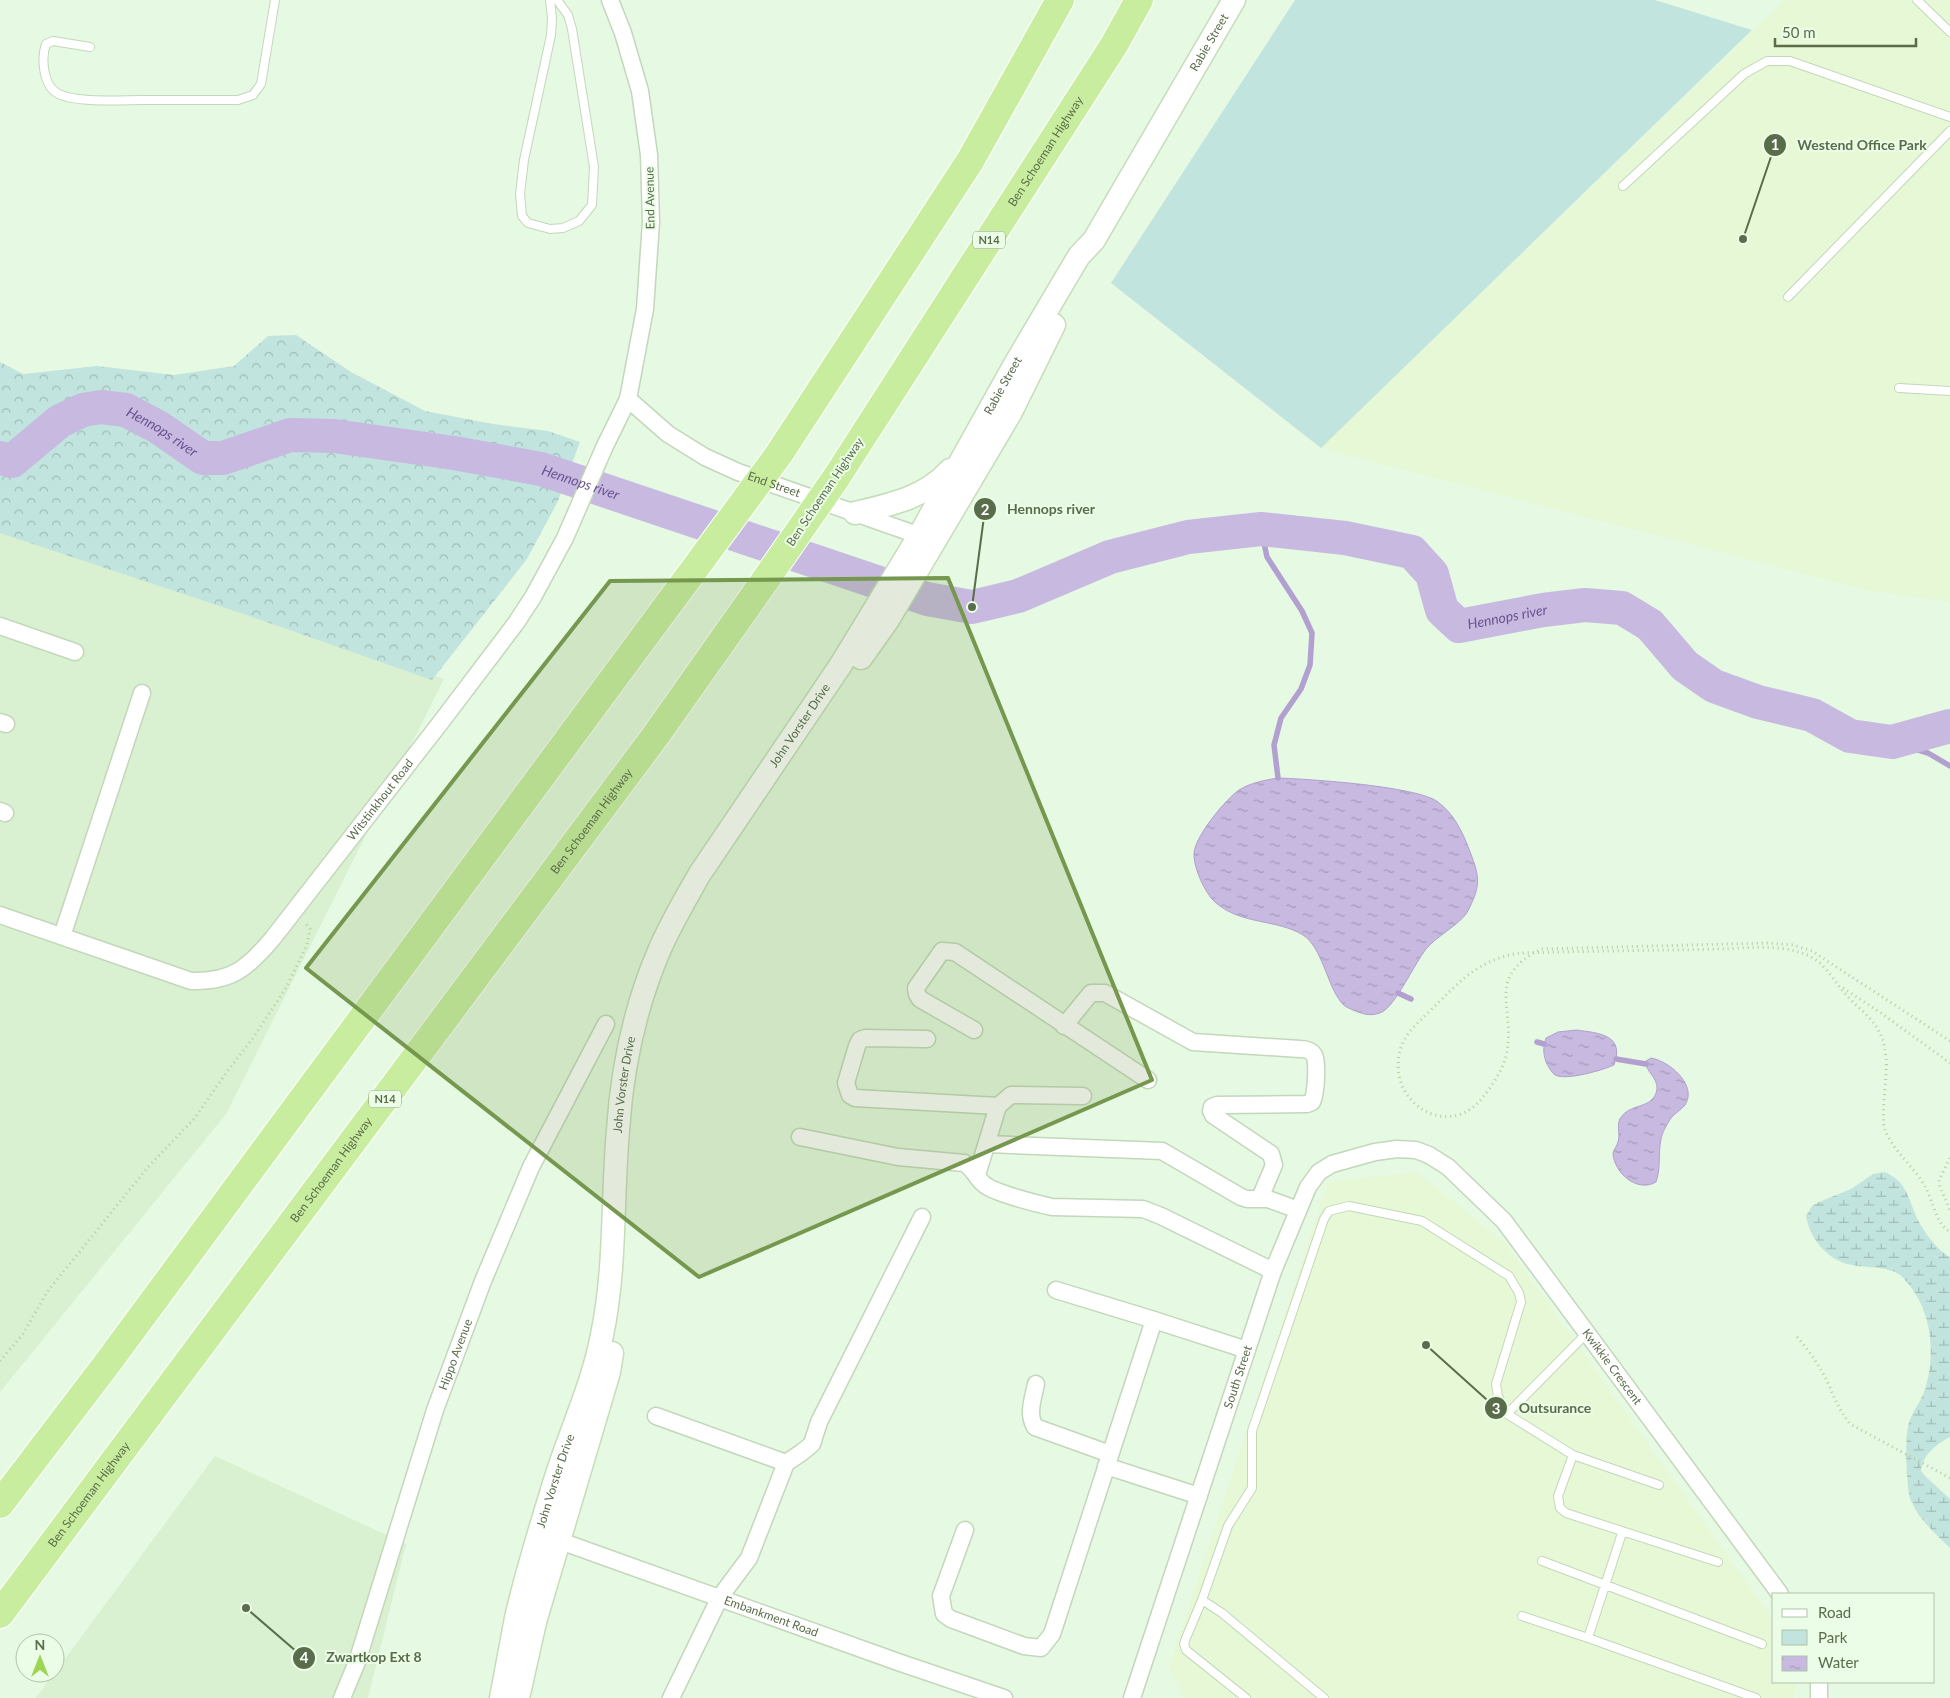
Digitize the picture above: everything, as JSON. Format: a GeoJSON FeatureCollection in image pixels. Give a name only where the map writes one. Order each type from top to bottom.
{"type":"FeatureCollection","features":[{"type":"Feature","properties":{"kind":"highway"},"geometry":{"type":"LineString","coordinates":[[0,1504],[106,1366],[779,454],[970,161],[1060,0]]}},
{"type":"Feature","properties":{"kind":"highway","name":"Ben Schoeman Highway"},"geometry":{"type":"LineString","coordinates":[[0,1614],[644,751],[766,579],[836,478],[1109,54],[1139,0]]}},
{"type":"Feature","properties":{"kind":"main road","name":"Rabie Street"},"geometry":{"type":"LineString","coordinates":[[927,539],[1011,412],[1087,261],[1094,240],[1234,0]]}},
{"type":"Feature","properties":{"kind":"main road","name":"Rabie Street"},"geometry":{"type":"LineString","coordinates":[[927,539],[967,451],[1079,256],[1094,240]]}},
{"type":"Feature","properties":{"kind":"main road"},"geometry":{"type":"LineString","coordinates":[[854,513],[900,502],[923,492],[943,478],[967,451]]}},
{"type":"Feature","properties":{"kind":"main road","name":"John Vorster Drive"},"geometry":{"type":"LineString","coordinates":[[501,1698],[526,1576],[549,1537],[609,1372],[620,1277],[621,1224],[629,1101],[640,1040],[654,988],[685,915],[706,880],[881,616],[927,539]]}},
{"type":"Feature","properties":{"kind":"main road","name":"John Vorster Drive"},"geometry":{"type":"LineString","coordinates":[[518,1698],[535,1622],[549,1537]]}},
{"type":"Feature","properties":{"kind":"street","name":"End Avenue"},"geometry":{"type":"LineString","coordinates":[[610,0],[640,91],[649,154],[651,222],[645,309],[628,399]]}},
{"type":"Feature","properties":{"kind":"street","name":"Witstinkhout Road"},"geometry":{"type":"LineString","coordinates":[[0,915],[191,981],[221,979],[236,973],[250,964],[293,912],[516,623],[534,597],[565,538],[604,448],[628,399]]}},
{"type":"Feature","properties":{"kind":"street","name":"End Street"},"geometry":{"type":"LineString","coordinates":[[628,399],[668,434],[705,458],[738,472],[927,539]]}},
{"type":"Feature","properties":{"kind":"street"},"geometry":{"type":"LineString","coordinates":[[0,626],[75,652]]}},
{"type":"Feature","properties":{"kind":"street"},"geometry":{"type":"LineString","coordinates":[[62,936],[142,693]]}},
{"type":"Feature","properties":{"kind":"street"},"geometry":{"type":"LineString","coordinates":[[974,1030],[920,999],[917,994],[916,988],[942,951],[955,952],[1148,1080]]}},
{"type":"Feature","properties":{"kind":"street"},"geometry":{"type":"LineString","coordinates":[[1064,1026],[1091,992],[1099,992],[1105,993],[1193,1042],[1300,1049],[1308,1050],[1314,1054],[1316,1060],[1315,1096],[1312,1102],[1307,1104],[1217,1105],[1212,1107],[1213,1115],[1272,1154],[1274,1165],[1260,1198]]}},
{"type":"Feature","properties":{"kind":"street","name":"Hippo Avenue"},"geometry":{"type":"LineString","coordinates":[[342,1698],[357,1662],[435,1410],[483,1281],[531,1168],[606,1024]]}},
{"type":"Feature","properties":{"kind":"street"},"geometry":{"type":"LineString","coordinates":[[927,1039],[865,1038],[860,1040],[846,1083],[847,1091],[855,1098],[998,1106]]}},
{"type":"Feature","properties":{"kind":"street"},"geometry":{"type":"LineString","coordinates":[[977,1175],[998,1106],[1011,1095],[1084,1096]]}},
{"type":"Feature","properties":{"kind":"street"},"geometry":{"type":"LineString","coordinates":[[800,1137],[898,1157],[964,1163],[972,1168],[986,1186],[1037,1204],[1052,1207],[1143,1209],[1273,1271]]}},
{"type":"Feature","properties":{"kind":"street"},"geometry":{"type":"LineString","coordinates":[[987,1144],[1162,1151],[1247,1199],[1260,1198],[1298,1210]]}},
{"type":"Feature","properties":{"kind":"street","name":"South Street"},"geometry":{"type":"LineString","coordinates":[[1132,1698],[1273,1271],[1313,1178],[1332,1164],[1363,1154],[1398,1149],[1416,1150],[1429,1155]]}},
{"type":"Feature","properties":{"kind":"street","name":"Kwikkie Crescent"},"geometry":{"type":"LineString","coordinates":[[1429,1155],[1448,1167],[1504,1221],[1779,1593]]}},
{"type":"Feature","properties":{"kind":"street"},"geometry":{"type":"LineString","coordinates":[[671,1698],[720,1597],[749,1558],[786,1463],[812,1444],[819,1422],[922,1217]]}},
{"type":"Feature","properties":{"kind":"street"},"geometry":{"type":"LineString","coordinates":[[1056,1290],[1247,1350]]}},
{"type":"Feature","properties":{"kind":"street"},"geometry":{"type":"LineString","coordinates":[[965,1530],[941,1596],[944,1614],[951,1619],[1024,1646],[1041,1648],[1052,1634],[1154,1320]]}},
{"type":"Feature","properties":{"kind":"street"},"geometry":{"type":"LineString","coordinates":[[1036,1384],[1031,1409],[1031,1420],[1036,1427],[1108,1460],[1199,1496]]}},
{"type":"Feature","properties":{"kind":"street"},"geometry":{"type":"LineString","coordinates":[[656,1416],[786,1463]]}},
{"type":"Feature","properties":{"kind":"street","name":"Embankment Road"},"geometry":{"type":"LineString","coordinates":[[549,1537],[1004,1698]]}},
{"type":"Feature","properties":{"kind":"street"},"geometry":{"type":"LineString","coordinates":[[1818,1698],[1819,1683]]}},
{"type":"Feature","properties":{"kind":"lane"},"geometry":{"type":"LineString","coordinates":[[90,47],[53,41],[46,44],[42,53],[47,81],[52,90],[59,95],[91,100],[238,100],[252,95],[261,84],[275,0]]}},
{"type":"Feature","properties":{"kind":"lane"},"geometry":{"type":"LineString","coordinates":[[550,0],[551,35],[524,160],[520,194],[522,216],[528,223],[550,228],[563,228],[579,221],[592,205],[594,167],[572,29],[568,15],[557,0]]}},
{"type":"Feature","properties":{"kind":"lane"},"geometry":{"type":"LineString","coordinates":[[1917,0],[1950,32]]}},
{"type":"Feature","properties":{"kind":"lane"},"geometry":{"type":"LineString","coordinates":[[1623,186],[1744,74],[1767,61],[1790,61],[1950,116]]}},
{"type":"Feature","properties":{"kind":"lane"},"geometry":{"type":"LineString","coordinates":[[1788,297],[1950,131]]}},
{"type":"Feature","properties":{"kind":"lane"},"geometry":{"type":"LineString","coordinates":[[1899,388],[1950,391]]}},
{"type":"Feature","properties":{"kind":"lane"},"geometry":{"type":"LineString","coordinates":[[1246,1698],[1186,1650],[1184,1644],[1228,1526],[1252,1488],[1252,1431],[1324,1219],[1329,1211],[1349,1206],[1422,1221],[1509,1276],[1519,1293],[1521,1302],[1496,1384],[1498,1396],[1507,1414],[1573,1455],[1659,1485]]}},
{"type":"Feature","properties":{"kind":"lane"},"geometry":{"type":"LineString","coordinates":[[1507,1414],[1587,1333]]}},
{"type":"Feature","properties":{"kind":"lane"},"geometry":{"type":"LineString","coordinates":[[1573,1455],[1558,1496],[1560,1508],[1566,1513],[1622,1533],[1718,1562]]}},
{"type":"Feature","properties":{"kind":"lane"},"geometry":{"type":"LineString","coordinates":[[1588,1638],[1622,1533]]}},
{"type":"Feature","properties":{"kind":"lane"},"geometry":{"type":"LineString","coordinates":[[1542,1561],[1762,1644]]}},
{"type":"Feature","properties":{"kind":"lane"},"geometry":{"type":"LineString","coordinates":[[1202,1600],[1222,1614],[1324,1698]]}},
{"type":"Feature","properties":{"kind":"lane"},"geometry":{"type":"LineString","coordinates":[[1522,1616],[1588,1638],[1743,1696],[1756,1698]]}},
{"type":"Feature","properties":{"kind":"path"},"geometry":{"type":"LineString","coordinates":[[0,1361],[23,1334],[53,1286],[148,1168],[194,1119],[226,1072],[253,1038],[286,988],[307,945],[310,929],[293,912]]}},
{"type":"Feature","properties":{"kind":"path"},"geometry":{"type":"LineString","coordinates":[[1950,1041],[1812,951],[1793,945],[1768,943],[1541,949],[1534,953],[1517,965],[1508,983],[1505,995],[1509,1036],[1505,1062],[1483,1098],[1465,1113],[1451,1116],[1422,1110],[1404,1092],[1399,1078],[1398,1063],[1401,1042],[1465,976],[1490,962],[1514,954],[1534,953],[1751,947],[1780,948],[1809,955],[1836,979],[1840,987],[1877,1027],[1883,1039],[1887,1060],[1884,1129],[1898,1151],[1926,1187],[1934,1209],[1946,1230],[1950,1232]]}},
{"type":"Feature","properties":{"kind":"path"},"geometry":{"type":"LineString","coordinates":[[1840,987],[1881,1012],[1950,1063]]}},
{"type":"Feature","properties":{"kind":"path"},"geometry":{"type":"LineString","coordinates":[[1950,1158],[1939,1180],[1950,1210]]}},
{"type":"Feature","properties":{"kind":"path"},"geometry":{"type":"LineString","coordinates":[[1797,1337],[1812,1356],[1827,1382],[1839,1410],[1850,1424],[1950,1478]]}},
{"type":"Feature","properties":{"kind":"highlighted area"},"geometry":{"type":"Polygon","coordinates":[[[948,578],[1152,1080],[699,1277],[306,968],[610,581],[948,578]]]}},
{"type":"Feature","properties":{"kind":"shaded area"},"geometry":{"type":"Polygon","coordinates":[[[1785,0],[1950,0],[1950,602],[1866,590],[1321,448],[1785,0]]]}},
{"type":"Feature","properties":{"kind":"shaded area"},"geometry":{"type":"Polygon","coordinates":[[[0,514],[444,679],[226,1114],[0,1392],[0,514]]]}},
{"type":"Feature","properties":{"kind":"shaded area"},"geometry":{"type":"Polygon","coordinates":[[[1416,1172],[1504,1242],[1772,1618],[1772,1683],[1795,1683],[1795,1698],[1184,1698],[1169,1667],[1328,1182],[1416,1172]]]}},
{"type":"Feature","properties":{"kind":"shaded area"},"geometry":{"type":"Polygon","coordinates":[[[215,1456],[406,1544],[368,1698],[36,1698],[47,1683],[65,1683],[65,1659],[215,1456]]]}},
{"type":"Feature","properties":{"kind":"green space"},"geometry":{"type":"Polygon","coordinates":[[[1295,0],[1655,0],[1752,30],[1321,448],[1111,283],[1295,0]]]}},
{"type":"Feature","properties":{"kind":"green space"},"geometry":{"type":"Polygon","coordinates":[[[296,335],[351,372],[425,411],[493,424],[548,431],[580,442],[558,501],[527,559],[432,680],[261,620],[0,533],[0,362],[23,374],[97,366],[174,375],[234,366],[268,336],[296,335]]]}},
{"type":"Feature","properties":{"kind":"green space"},"geometry":{"type":"Polygon","coordinates":[[[1884,1172],[1891,1175],[1902,1185],[1923,1229],[1931,1240],[1950,1257],[1950,1437],[1927,1455],[1921,1471],[1950,1499],[1950,1548],[1918,1514],[1909,1495],[1906,1453],[1908,1426],[1928,1380],[1931,1354],[1929,1328],[1921,1304],[1909,1285],[1897,1273],[1886,1269],[1843,1263],[1828,1254],[1811,1233],[1806,1216],[1812,1206],[1819,1202],[1851,1189],[1873,1174],[1884,1172]]]}},
{"type":"Feature","properties":{"kind":"water"},"geometry":{"type":"Polygon","coordinates":[[[1278,778],[1361,784],[1426,796],[1438,802],[1449,812],[1463,836],[1474,862],[1478,880],[1476,893],[1470,907],[1462,918],[1426,949],[1393,1002],[1382,1012],[1376,1014],[1361,1013],[1344,1005],[1336,995],[1315,948],[1303,935],[1282,926],[1248,919],[1226,910],[1212,899],[1203,885],[1194,854],[1202,833],[1214,816],[1239,790],[1253,784],[1278,778]]]}},
{"type":"Feature","properties":{"kind":"water"},"geometry":{"type":"Polygon","coordinates":[[[1576,1030],[1608,1037],[1616,1047],[1617,1055],[1614,1065],[1576,1076],[1555,1075],[1547,1064],[1544,1055],[1546,1038],[1558,1032],[1576,1030]]]}},
{"type":"Feature","properties":{"kind":"water"},"geometry":{"type":"Polygon","coordinates":[[[1651,1058],[1666,1064],[1680,1075],[1688,1090],[1688,1097],[1685,1105],[1671,1118],[1662,1134],[1656,1182],[1649,1185],[1641,1185],[1634,1183],[1622,1174],[1617,1168],[1613,1153],[1619,1139],[1618,1125],[1622,1116],[1631,1109],[1652,1100],[1655,1095],[1657,1089],[1656,1081],[1646,1065],[1646,1061],[1651,1058]]]}},
{"type":"Feature","properties":{"kind":"waterway","name":"Hennops river"},"geometry":{"type":"LineString","coordinates":[[0,458],[12,461],[60,421],[83,410],[101,407],[126,410],[158,427],[203,458],[223,458],[290,435],[334,436],[454,453],[541,469],[927,599],[972,607],[1018,596],[1110,557],[1188,537],[1261,529],[1345,538],[1412,552],[1432,574],[1442,610],[1459,626],[1543,610],[1585,605],[1622,608],[1650,625],[1685,666],[1714,686],[1758,702],[1812,715],[1850,736],[1892,742],[1950,726]]}},
{"type":"Feature","properties":{"kind":"waterway"},"geometry":{"type":"LineString","coordinates":[[1261,529],[1267,557],[1302,611],[1312,633],[1310,665],[1301,689],[1281,718],[1274,745],[1278,778]]}},
{"type":"Feature","properties":{"kind":"waterway"},"geometry":{"type":"LineString","coordinates":[[1892,742],[1928,753],[1950,766]]}},
{"type":"Feature","properties":{"kind":"waterway"},"geometry":{"type":"LineString","coordinates":[[1398,993],[1411,999]]}},
{"type":"Feature","properties":{"kind":"waterway"},"geometry":{"type":"LineString","coordinates":[[1537,1042],[1544,1044]]}},
{"type":"Feature","properties":{"kind":"waterway"},"geometry":{"type":"LineString","coordinates":[[1616,1059],[1646,1064]]}},
{"type":"Feature","properties":{"kind":"place","name":"Westend Office Park"},"geometry":{"type":"Point","coordinates":[1743,239]}},
{"type":"Feature","properties":{"kind":"place","name":"Hennops river"},"geometry":{"type":"Point","coordinates":[972,607]}},
{"type":"Feature","properties":{"kind":"place","name":"Outsurance"},"geometry":{"type":"Point","coordinates":[1426,1345]}},
{"type":"Feature","properties":{"kind":"place","name":"Zwartkop Ext 8"},"geometry":{"type":"Point","coordinates":[246,1608]}}]}
